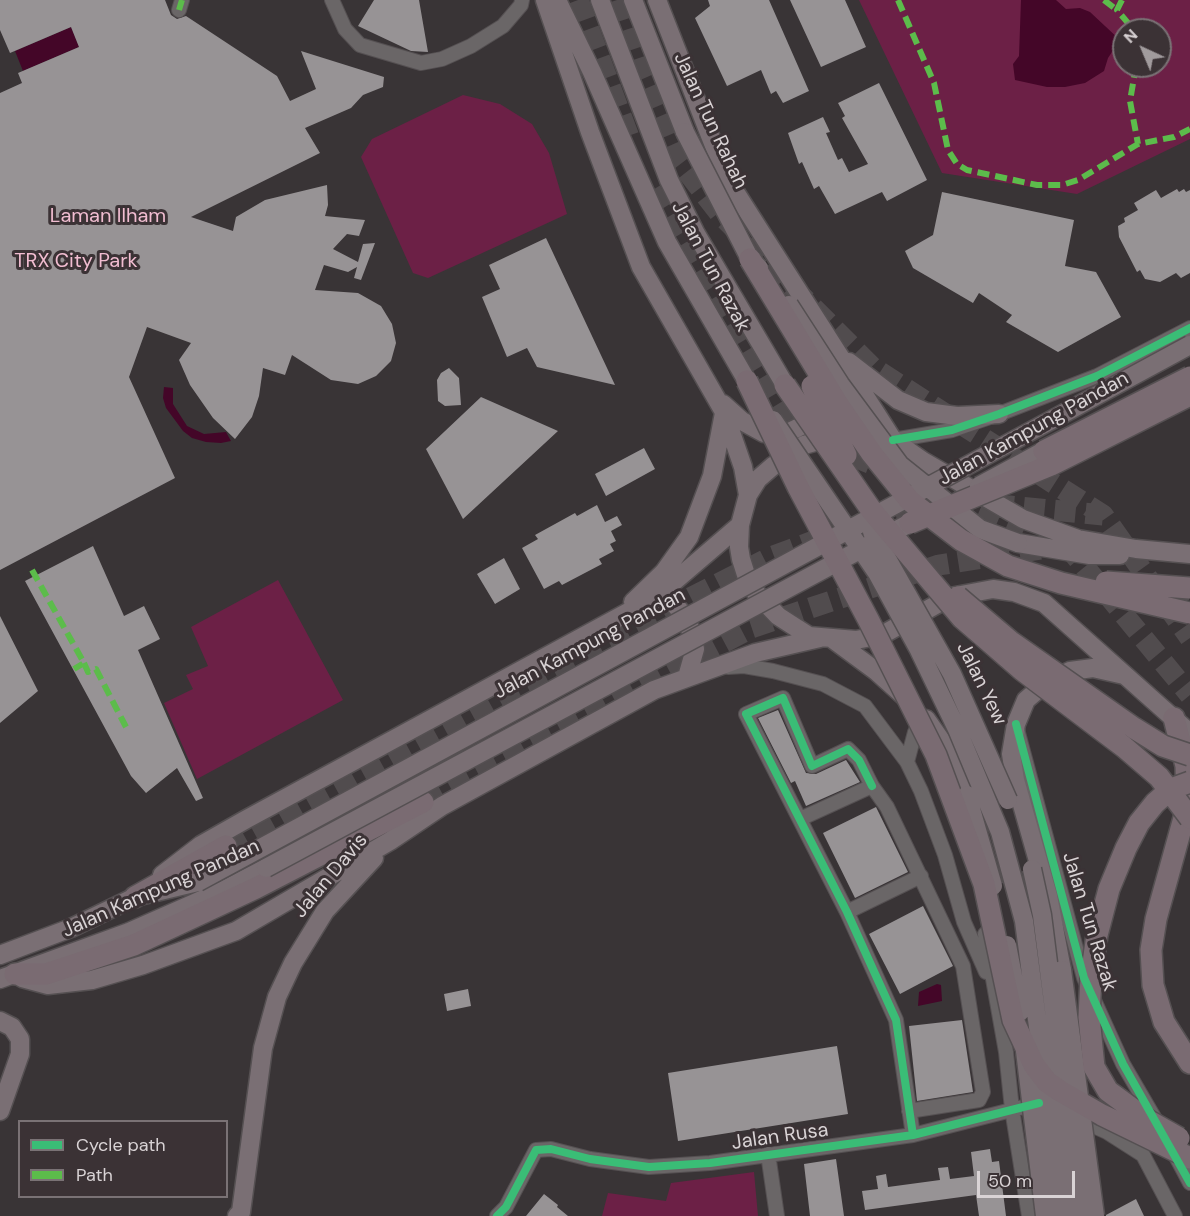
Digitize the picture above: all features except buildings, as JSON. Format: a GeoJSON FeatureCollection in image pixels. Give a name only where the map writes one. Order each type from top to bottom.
{"type":"FeatureCollection","features":[{"type":"Feature","properties":{"kind":"highway"},"geometry":{"type":"LineString","coordinates":[[750,259],[770,315],[818,395],[872,511]]}},
{"type":"Feature","properties":{"kind":"highway"},"geometry":{"type":"LineString","coordinates":[[750,259],[837,403],[872,454],[910,501]]}},
{"type":"Feature","properties":{"kind":"highway"},"geometry":{"type":"LineString","coordinates":[[1044,451],[1190,377]]}},
{"type":"Feature","properties":{"kind":"highway"},"geometry":{"type":"LineString","coordinates":[[747,381],[940,765],[984,884],[1013,1020],[1034,1065],[1047,1082],[1060,1091],[1102,1115],[1190,1158]]}},
{"type":"Feature","properties":{"kind":"highway"},"geometry":{"type":"LineString","coordinates":[[785,386],[872,511],[922,574],[962,618],[990,644],[1104,730],[1159,777],[1190,818]]}},
{"type":"Feature","properties":{"kind":"highway"},"geometry":{"type":"LineString","coordinates":[[818,395],[910,501],[961,540],[1008,566],[1061,583],[1190,613]]}},
{"type":"Feature","properties":{"kind":"highway"},"geometry":{"type":"LineString","coordinates":[[910,523],[1051,465],[1190,395]]}},
{"type":"Feature","properties":{"kind":"highway"},"geometry":{"type":"LineString","coordinates":[[1008,566],[1121,585],[1190,588]]}},
{"type":"Feature","properties":{"kind":"highway"},"geometry":{"type":"LineString","coordinates":[[922,574],[965,602],[1010,641],[1134,728],[1163,746],[1190,755]]}},
{"type":"Feature","properties":{"kind":"highway"},"geometry":{"type":"LineString","coordinates":[[1174,718],[1186,766],[1187,807],[1156,920],[1151,950],[1153,985],[1164,1022],[1190,1063]]}},
{"type":"Feature","properties":{"kind":"highway"},"geometry":{"type":"LineString","coordinates":[[1190,782],[1171,789],[1155,803],[1139,823],[1126,849],[1110,889],[1097,935],[1091,976],[1089,1017],[1094,1067],[1108,1091],[1149,1121],[1190,1144]]}},
{"type":"Feature","properties":{"kind":"highway"},"geometry":{"type":"LineString","coordinates":[[8,976],[46,974],[134,945],[256,888],[423,802]]}},
{"type":"Feature","properties":{"kind":"highway"},"geometry":{"type":"LineString","coordinates":[[135,897],[226,846]]}},
{"type":"Feature","properties":{"kind":"main road"},"geometry":{"type":"LineString","coordinates":[[545,0],[590,132],[641,267],[721,406],[743,468],[748,495]]}},
{"type":"Feature","properties":{"kind":"main road","name":"Jalan Tun Razak"},"geometry":{"type":"LineString","coordinates":[[557,0],[592,72],[667,242],[747,381],[855,538]]}},
{"type":"Feature","properties":{"kind":"main road","name":"Jalan Tun Razak"},"geometry":{"type":"LineString","coordinates":[[600,0],[669,180],[695,232],[874,536]]}},
{"type":"Feature","properties":{"kind":"main road","name":"Jalan Tun Rahah"},"geometry":{"type":"LineString","coordinates":[[633,0],[685,132],[750,259],[778,289],[840,384],[900,465],[980,529],[1018,543],[1090,555],[1190,554]]}},
{"type":"Feature","properties":{"kind":"main road"},"geometry":{"type":"LineString","coordinates":[[657,0],[727,180],[892,440],[923,461],[1023,519],[1078,539],[1136,549],[1190,554]]}},
{"type":"Feature","properties":{"kind":"main road","name":"Jalan Kampung Pandan"},"geometry":{"type":"LineString","coordinates":[[0,955],[71,928],[135,897],[198,882],[1190,345]]}},
{"type":"Feature","properties":{"kind":"main road"},"geometry":{"type":"LineString","coordinates":[[721,406],[764,433],[787,433],[825,414],[837,394],[833,346]]}},
{"type":"Feature","properties":{"kind":"main road"},"geometry":{"type":"LineString","coordinates":[[833,346],[898,400],[926,412],[957,416],[999,414]]}},
{"type":"Feature","properties":{"kind":"main road","name":"Jalan Kampung Pandan"},"geometry":{"type":"LineString","coordinates":[[8,976],[129,932],[224,890],[1044,451],[1190,368]]}},
{"type":"Feature","properties":{"kind":"main road"},"geometry":{"type":"LineString","coordinates":[[610,624],[664,572],[689,537],[712,476],[721,406]]}},
{"type":"Feature","properties":{"kind":"main road"},"geometry":{"type":"LineString","coordinates":[[892,440],[847,433],[804,446],[773,466],[758,479],[748,495],[740,525],[739,547],[747,578],[756,594],[790,625],[809,636],[856,640],[882,634],[951,597],[993,589],[1014,592],[1044,603],[1190,733]]}},
{"type":"Feature","properties":{"kind":"main road"},"geometry":{"type":"LineString","coordinates":[[135,897],[186,855],[227,830],[656,597],[740,525]]}},
{"type":"Feature","properties":{"kind":"main road","name":"Jalan Yew"},"geometry":{"type":"LineString","coordinates":[[874,536],[952,674],[1008,800],[1032,869],[1042,915],[1080,1216]]}},
{"type":"Feature","properties":{"kind":"main road","name":"Jalan Yew"},"geometry":{"type":"LineString","coordinates":[[855,538],[919,650],[957,729],[985,793],[1014,874],[1024,921],[1063,1216]]}},
{"type":"Feature","properties":{"kind":"main road"},"geometry":{"type":"LineString","coordinates":[[656,597],[673,602],[688,621],[695,649],[687,676]]}},
{"type":"Feature","properties":{"kind":"main road"},"geometry":{"type":"LineString","coordinates":[[8,976],[48,985],[92,980],[143,965],[236,931],[390,841],[442,806],[644,695],[687,676],[755,653],[827,639],[894,686],[923,714],[945,746],[967,795],[984,848],[1016,982],[1045,1216]]}},
{"type":"Feature","properties":{"kind":"main road"},"geometry":{"type":"LineString","coordinates":[[1095,1216],[1062,970],[1048,896],[1015,780],[1011,754],[1016,724],[1026,700],[1048,681],[1070,671],[1093,668],[1126,676]]}},
{"type":"Feature","properties":{"kind":"main road","name":"Jalan Davis"},"geometry":{"type":"LineString","coordinates":[[241,1215],[263,1048],[277,997],[293,963],[325,911],[390,841]]}},
{"type":"Feature","properties":{"kind":"main road"},"geometry":{"type":"LineString","coordinates":[[0,942],[71,928]]}},
{"type":"Feature","properties":{"kind":"main road"},"geometry":{"type":"LineString","coordinates":[[0,1022],[12,1027],[20,1039],[20,1054],[0,1111]]}},
{"type":"Feature","properties":{"kind":"street"},"geometry":{"type":"LineString","coordinates":[[332,0],[345,29],[360,45],[421,63],[442,59],[471,46],[503,26],[521,5],[522,0]]}},
{"type":"Feature","properties":{"kind":"street","name":"Jalan Kampung Pandan"},"geometry":{"type":"LineString","coordinates":[[892,440],[952,430],[999,414],[1097,376],[1190,328]]}},
{"type":"Feature","properties":{"kind":"street"},"geometry":{"type":"LineString","coordinates":[[712,668],[744,666],[823,684],[865,706],[907,762],[945,855],[964,922],[994,991]]}},
{"type":"Feature","properties":{"kind":"street"},"geometry":{"type":"LineString","coordinates":[[894,686],[963,848],[982,917],[1010,1082],[1012,1109],[1029,1216]]}},
{"type":"Feature","properties":{"kind":"street"},"geometry":{"type":"LineString","coordinates":[[909,1111],[979,1100],[983,1092],[963,966],[888,807],[872,786],[859,760],[848,749],[812,766],[783,698],[746,714],[847,912],[896,1020],[909,1111],[913,1135]]}},
{"type":"Feature","properties":{"kind":"street","name":"Jalan Tun Razak"},"geometry":{"type":"LineString","coordinates":[[1016,724],[1084,978],[1122,1064],[1190,1183]]}},
{"type":"Feature","properties":{"kind":"street"},"geometry":{"type":"LineString","coordinates":[[907,762],[915,732]]}},
{"type":"Feature","properties":{"kind":"street"},"geometry":{"type":"LineString","coordinates":[[800,819],[872,786]]}},
{"type":"Feature","properties":{"kind":"street"},"geometry":{"type":"LineString","coordinates":[[847,912],[921,876]]}},
{"type":"Feature","properties":{"kind":"street"},"geometry":{"type":"LineString","coordinates":[[1010,1082],[1022,1095],[1107,1131],[1136,1148],[1149,1163],[1175,1216]]}},
{"type":"Feature","properties":{"kind":"street"},"geometry":{"type":"LineString","coordinates":[[1012,1109],[1039,1103]]}},
{"type":"Feature","properties":{"kind":"street","name":"Jalan Rusa"},"geometry":{"type":"LineString","coordinates":[[497,1216],[506,1207],[536,1150],[551,1149],[591,1159],[649,1167],[710,1163],[913,1135],[1012,1109]]}},
{"type":"Feature","properties":{"kind":"street"},"geometry":{"type":"LineString","coordinates":[[768,1154],[777,1216]]}},
{"type":"Feature","properties":{"kind":"shaded area"},"geometry":{"type":"Polygon","coordinates":[[[859,0],[1190,0],[1190,139],[1077,194],[942,173],[859,0]]]}},
{"type":"Feature","properties":{"kind":"shaded area"},"geometry":{"type":"Polygon","coordinates":[[[1021,0],[1056,0],[1066,9],[1080,8],[1090,12],[1112,33],[1112,52],[1104,71],[1085,83],[1065,87],[1047,87],[1015,80],[1013,64],[1019,56],[1021,0]]]}},
{"type":"Feature","properties":{"kind":"shaded area"},"geometry":{"type":"Polygon","coordinates":[[[71,27],[79,47],[23,71],[15,51],[71,27]]]}},
{"type":"Feature","properties":{"kind":"shaded area"},"geometry":{"type":"Polygon","coordinates":[[[463,95],[500,104],[532,124],[549,153],[567,214],[428,278],[413,273],[361,157],[372,139],[463,95]]]}},
{"type":"Feature","properties":{"kind":"shaded area"},"geometry":{"type":"Polygon","coordinates":[[[164,387],[173,388],[173,404],[187,426],[204,434],[226,432],[231,441],[206,442],[192,438],[183,431],[166,408],[163,398],[164,387]]]}},
{"type":"Feature","properties":{"kind":"shaded area"},"geometry":{"type":"Polygon","coordinates":[[[278,580],[343,700],[197,779],[164,703],[193,689],[186,675],[208,666],[191,627],[278,580]]]}},
{"type":"Feature","properties":{"kind":"shaded area"},"geometry":{"type":"Polygon","coordinates":[[[937,984],[941,985],[942,1001],[918,1006],[919,992],[937,984]]]}},
{"type":"Feature","properties":{"kind":"shaded area"},"geometry":{"type":"Polygon","coordinates":[[[754,1172],[758,1216],[602,1216],[608,1193],[666,1201],[671,1183],[754,1172]]]}},
{"type":"Feature","properties":{"kind":"tunnel"},"geometry":{"type":"LineString","coordinates":[[578,0],[629,137]]}},
{"type":"Feature","properties":{"kind":"tunnel"},"geometry":{"type":"LineString","coordinates":[[617,0],[642,76],[679,161],[720,214],[872,367],[1103,515],[1190,638]]}},
{"type":"Feature","properties":{"kind":"tunnel"},"geometry":{"type":"LineString","coordinates":[[651,191],[796,433],[889,471]]}},
{"type":"Feature","properties":{"kind":"tunnel"},"geometry":{"type":"LineString","coordinates":[[952,496],[1025,527]]}},
{"type":"Feature","properties":{"kind":"tunnel"},"geometry":{"type":"LineString","coordinates":[[993,508],[1010,506],[1103,515]]}},
{"type":"Feature","properties":{"kind":"tunnel"},"geometry":{"type":"LineString","coordinates":[[866,524],[901,515],[932,512]]}},
{"type":"Feature","properties":{"kind":"tunnel"},"geometry":{"type":"LineString","coordinates":[[226,846],[515,687],[771,557],[827,536]]}},
{"type":"Feature","properties":{"kind":"tunnel"},"geometry":{"type":"LineString","coordinates":[[1065,543],[1190,695]]}},
{"type":"Feature","properties":{"kind":"tunnel"},"geometry":{"type":"LineString","coordinates":[[423,802],[751,628],[939,565],[1047,548]]}},
{"type":"Feature","properties":{"kind":"marked path"},"geometry":{"type":"LineString","coordinates":[[179,10],[182,0]]}},
{"type":"Feature","properties":{"kind":"marked path"},"geometry":{"type":"LineString","coordinates":[[898,0],[934,83],[948,150],[957,164],[967,170],[1037,185],[1062,185],[1078,180],[1138,144],[1174,137],[1190,129]]}},
{"type":"Feature","properties":{"kind":"marked path"},"geometry":{"type":"LineString","coordinates":[[1104,0],[1117,10]]}},
{"type":"Feature","properties":{"kind":"marked path"},"geometry":{"type":"LineString","coordinates":[[1122,0],[1117,10],[1124,18]]}},
{"type":"Feature","properties":{"kind":"marked path"},"geometry":{"type":"LineString","coordinates":[[1134,78],[1130,101],[1138,144]]}},
{"type":"Feature","properties":{"kind":"marked path"},"geometry":{"type":"LineString","coordinates":[[32,570],[84,663],[74,669]]}},
{"type":"Feature","properties":{"kind":"marked path"},"geometry":{"type":"LineString","coordinates":[[84,663],[88,672],[96,669],[126,727]]}},
{"type":"Feature","properties":{"kind":"cycle path"},"geometry":{"type":"LineString","coordinates":[[893,440],[952,430],[999,414],[1097,376],[1190,328]]}},
{"type":"Feature","properties":{"kind":"cycle path"},"geometry":{"type":"LineString","coordinates":[[872,786],[859,760],[848,749],[812,766],[783,698],[746,714],[847,912],[896,1020],[913,1135]]}},
{"type":"Feature","properties":{"kind":"cycle path"},"geometry":{"type":"LineString","coordinates":[[1016,724],[1084,978],[1123,1064],[1190,1183]]}},
{"type":"Feature","properties":{"kind":"cycle path"},"geometry":{"type":"LineString","coordinates":[[497,1216],[506,1207],[536,1150],[551,1149],[590,1159],[649,1167],[710,1163],[913,1135],[1039,1103]]}},
{"type":"Feature","properties":{"kind":"park label","name":"Laman Ilham"},"geometry":{"type":"Point","coordinates":[108,217]}},
{"type":"Feature","properties":{"kind":"park label","name":"TRX City Park"},"geometry":{"type":"Point","coordinates":[76,262]}}]}
